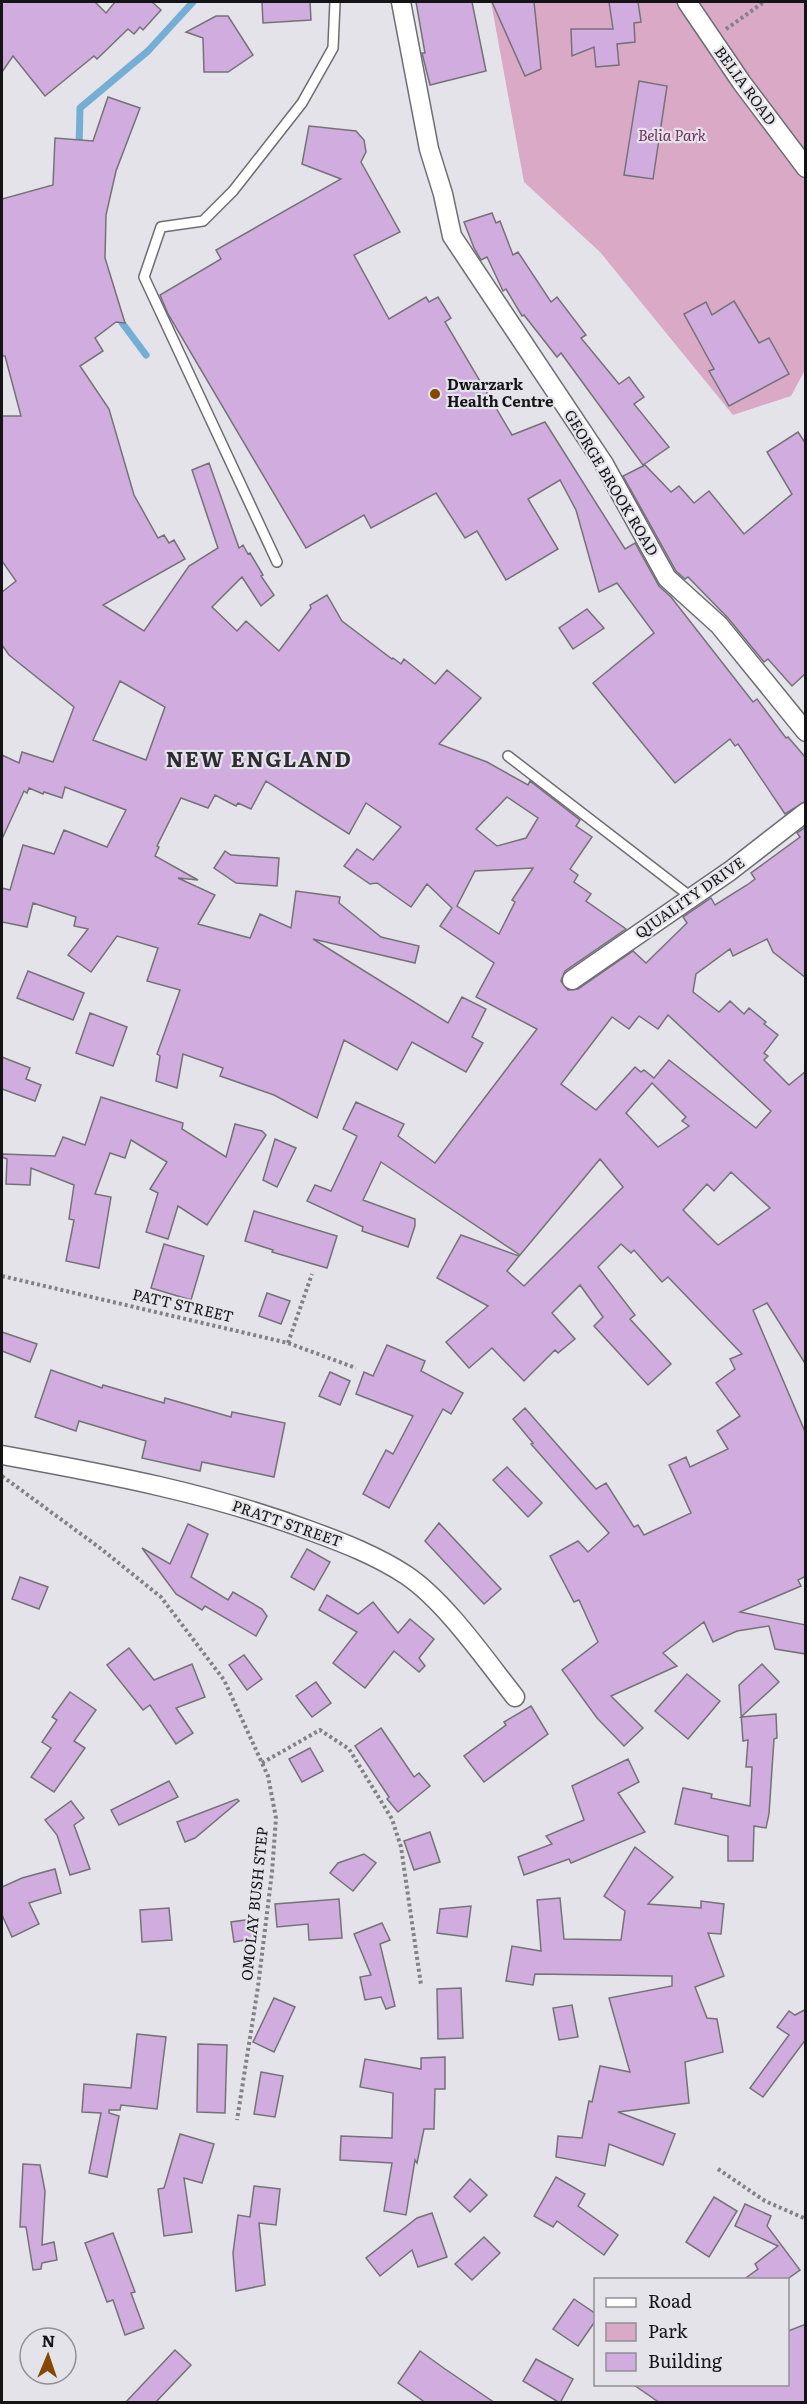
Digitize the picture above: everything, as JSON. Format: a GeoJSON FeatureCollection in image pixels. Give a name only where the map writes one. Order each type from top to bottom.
{"type":"FeatureCollection","features":[{"type":"Feature","properties":{"kind":"street","name":"GEORGE BROOK ROAD"},"geometry":{"type":"LineString","coordinates":[[400,2],[429,149],[443,194],[452,236],[604,464],[668,578],[719,625],[806,732]]}},
{"type":"Feature","properties":{"kind":"street","name":"BELIA ROAD"},"geometry":{"type":"LineString","coordinates":[[687,2],[711,39],[806,168]]}},
{"type":"Feature","properties":{"kind":"street","name":"QIUALITY DRIVE"},"geometry":{"type":"LineString","coordinates":[[572,980],[730,871],[806,812]]}},
{"type":"Feature","properties":{"kind":"street","name":"PRATT STREET"},"geometry":{"type":"LineString","coordinates":[[2,1455],[154,1483],[272,1516],[345,1543],[407,1575],[434,1598],[515,1697]]}},
{"type":"Feature","properties":{"kind":"lane"},"geometry":{"type":"LineString","coordinates":[[277,562],[144,277],[161,227],[202,221],[233,191],[302,103],[333,48],[335,2]]}},
{"type":"Feature","properties":{"kind":"lane"},"geometry":{"type":"LineString","coordinates":[[508,756],[691,897]]}},
{"type":"Feature","properties":{"kind":"path"},"geometry":{"type":"LineString","coordinates":[[711,39],[764,2]]}},
{"type":"Feature","properties":{"kind":"path"},"geometry":{"type":"LineString","coordinates":[[288,1343],[312,1274]]}},
{"type":"Feature","properties":{"kind":"path","name":"PATT STREET"},"geometry":{"type":"LineString","coordinates":[[2,1276],[288,1343],[356,1368]]}},
{"type":"Feature","properties":{"kind":"path","name":"OMOLAY BUSH STEP"},"geometry":{"type":"LineString","coordinates":[[2,1476],[100,1548],[161,1598],[224,1680],[268,1776],[276,1818],[258,1987],[237,2120]]}},
{"type":"Feature","properties":{"kind":"path"},"geometry":{"type":"LineString","coordinates":[[262,1763],[320,1730],[349,1749],[392,1819],[401,1847],[421,1985]]}},
{"type":"Feature","properties":{"kind":"path"},"geometry":{"type":"LineString","coordinates":[[718,2169],[765,2201],[806,2219]]}},
{"type":"Feature","properties":{"kind":"green space","name":"Belia Park"},"geometry":{"type":"Polygon","coordinates":[[[491,2],[805,2],[806,368],[791,396],[733,415],[600,252],[524,182],[491,2]]]}},
{"type":"Feature","properties":{"kind":"building"},"geometry":{"type":"Polygon","coordinates":[[[2,2],[95,2],[106,13],[115,2],[152,2],[161,10],[143,30],[140,27],[134,34],[128,29],[97,59],[94,56],[45,96],[13,56],[2,72],[2,2]]]}},
{"type":"Feature","properties":{"kind":"building"},"geometry":{"type":"Polygon","coordinates":[[[262,2],[310,2],[311,20],[263,23],[262,2]]]}},
{"type":"Feature","properties":{"kind":"building"},"geometry":{"type":"Polygon","coordinates":[[[416,2],[472,2],[486,71],[430,85],[422,53],[425,53],[416,2]]]}},
{"type":"Feature","properties":{"kind":"building"},"geometry":{"type":"Polygon","coordinates":[[[492,2],[534,2],[541,69],[525,76],[492,2]]]}},
{"type":"Feature","properties":{"kind":"building"},"geometry":{"type":"Polygon","coordinates":[[[609,2],[638,2],[641,22],[634,23],[635,42],[617,44],[619,65],[596,67],[594,47],[572,56],[571,29],[613,29],[609,2]]]}},
{"type":"Feature","properties":{"kind":"building"},"geometry":{"type":"Polygon","coordinates":[[[216,16],[228,16],[253,55],[228,72],[204,72],[203,38],[186,32],[216,16]]]}},
{"type":"Feature","properties":{"kind":"building"},"geometry":{"type":"Polygon","coordinates":[[[639,81],[667,86],[653,179],[624,175],[639,81]]]}},
{"type":"Feature","properties":{"kind":"building"},"geometry":{"type":"Polygon","coordinates":[[[108,97],[140,108],[116,171],[106,215],[105,258],[125,323],[116,322],[95,338],[103,351],[80,366],[109,409],[134,495],[158,538],[164,535],[169,543],[174,540],[185,559],[103,605],[144,631],[189,566],[218,548],[192,470],[209,463],[239,548],[243,545],[248,554],[250,553],[263,575],[261,576],[274,595],[261,606],[242,577],[212,607],[237,631],[246,621],[279,651],[311,608],[310,605],[327,595],[342,621],[392,659],[401,664],[404,659],[435,684],[447,670],[481,698],[439,744],[487,762],[528,785],[530,781],[580,820],[576,826],[592,837],[570,869],[578,875],[574,882],[591,894],[586,901],[626,929],[565,971],[561,981],[568,990],[578,989],[633,951],[646,963],[687,923],[683,917],[711,898],[715,905],[747,885],[755,879],[751,873],[800,837],[797,833],[806,827],[806,978],[773,952],[767,939],[733,956],[730,949],[696,974],[693,992],[719,1012],[730,1001],[744,1014],[749,1008],[766,1022],[764,1024],[778,1035],[764,1053],[768,1056],[764,1060],[789,1085],[806,1071],[806,1365],[767,1303],[753,1310],[806,1434],[806,1576],[798,1580],[801,1586],[740,1612],[806,1625],[806,1654],[775,1649],[769,1626],[737,1631],[713,1642],[704,1622],[663,1653],[677,1666],[611,1696],[643,1728],[624,1746],[597,1718],[562,1670],[598,1642],[579,1600],[574,1602],[550,1556],[578,1541],[588,1552],[609,1533],[531,1444],[533,1443],[513,1419],[525,1408],[596,1489],[606,1483],[634,1527],[638,1525],[644,1535],[691,1513],[669,1465],[686,1457],[690,1467],[728,1449],[717,1431],[740,1416],[716,1383],[735,1369],[730,1359],[742,1354],[668,1277],[662,1282],[634,1250],[631,1253],[621,1244],[598,1267],[635,1315],[630,1319],[671,1364],[648,1385],[594,1326],[603,1317],[580,1285],[552,1313],[575,1339],[558,1353],[555,1350],[524,1381],[492,1348],[469,1368],[446,1342],[488,1306],[437,1278],[461,1235],[519,1256],[507,1271],[524,1286],[623,1187],[600,1159],[520,1255],[381,1162],[363,1200],[415,1219],[408,1247],[362,1231],[363,1227],[307,1201],[315,1185],[331,1191],[357,1136],[343,1129],[356,1102],[404,1124],[398,1136],[435,1163],[537,1029],[476,997],[494,963],[440,926],[452,908],[427,884],[411,907],[377,883],[370,884],[344,866],[357,849],[373,860],[401,827],[366,803],[349,834],[266,781],[251,809],[238,803],[236,806],[215,795],[208,808],[181,798],[157,846],[159,847],[155,856],[198,880],[178,878],[215,895],[198,924],[250,938],[260,914],[291,928],[296,891],[340,897],[339,903],[381,937],[419,946],[415,963],[313,939],[448,1023],[462,997],[486,1009],[472,1037],[483,1043],[466,1072],[412,1042],[397,1070],[344,1040],[317,1118],[274,1095],[220,1076],[223,1068],[183,1054],[177,1088],[156,1081],[160,1056],[157,1054],[180,990],[147,981],[158,948],[117,936],[91,972],[68,955],[88,929],[74,926],[76,917],[33,903],[27,927],[2,922],[2,888],[10,890],[23,845],[54,854],[64,830],[107,847],[126,810],[65,787],[62,798],[29,788],[27,793],[24,791],[2,839],[2,755],[19,763],[22,752],[53,762],[74,707],[9,655],[2,645],[2,592],[16,581],[2,561],[2,416],[21,416],[5,356],[2,356],[2,199],[53,185],[55,138],[93,141],[108,97]],[[120,681],[93,740],[146,760],[165,707],[120,681]],[[507,797],[476,829],[497,846],[526,838],[538,818],[507,797]],[[533,868],[475,871],[457,906],[499,934],[515,902],[512,900],[533,868]],[[668,1015],[658,1029],[639,1016],[629,1029],[612,1017],[561,1084],[596,1110],[635,1067],[641,1072],[644,1070],[654,1078],[669,1060],[756,1128],[771,1111],[668,1015]],[[652,1083],[626,1113],[658,1147],[689,1126],[682,1121],[686,1117],[652,1083]],[[731,1172],[714,1191],[707,1184],[683,1210],[718,1245],[770,1208],[731,1172]]]}},
{"type":"Feature","properties":{"kind":"building"},"geometry":{"type":"Polygon","coordinates":[[[309,126],[356,131],[364,140],[366,152],[361,162],[400,232],[354,255],[389,319],[426,297],[429,302],[438,297],[451,318],[445,322],[512,435],[545,422],[625,549],[635,543],[659,586],[671,597],[753,702],[757,699],[786,738],[788,737],[806,758],[806,801],[785,814],[738,744],[735,746],[730,739],[675,783],[593,683],[654,633],[617,583],[599,592],[576,510],[560,480],[528,499],[558,549],[506,580],[477,531],[465,538],[436,493],[371,528],[364,515],[306,548],[168,314],[160,295],[221,259],[216,250],[341,179],[302,164],[309,126]]]}},
{"type":"Feature","properties":{"kind":"building"},"geometry":{"type":"Polygon","coordinates":[[[492,213],[496,223],[500,221],[513,255],[518,252],[551,302],[557,297],[586,335],[581,338],[619,384],[629,377],[644,397],[634,404],[669,447],[643,465],[561,353],[557,357],[524,315],[522,316],[506,289],[503,291],[487,257],[481,260],[464,222],[492,213]]]}},
{"type":"Feature","properties":{"kind":"building"},"geometry":{"type":"Polygon","coordinates":[[[734,301],[759,343],[769,338],[789,374],[729,406],[709,371],[714,369],[684,314],[706,302],[712,315],[734,301]]]}},
{"type":"Feature","properties":{"kind":"building"},"geometry":{"type":"Polygon","coordinates":[[[798,432],[806,444],[806,673],[792,686],[768,659],[764,662],[728,618],[688,577],[685,579],[676,571],[623,476],[645,465],[671,492],[679,486],[694,503],[709,491],[744,534],[792,494],[767,452],[798,432]]]}},
{"type":"Feature","properties":{"kind":"building"},"geometry":{"type":"Polygon","coordinates":[[[587,609],[604,628],[573,649],[559,628],[587,609]]]}},
{"type":"Feature","properties":{"kind":"building"},"geometry":{"type":"Polygon","coordinates":[[[225,851],[231,855],[279,858],[277,886],[236,883],[214,868],[225,851]]]}},
{"type":"Feature","properties":{"kind":"building"},"geometry":{"type":"Polygon","coordinates":[[[28,971],[84,993],[73,1020],[17,998],[28,971]]]}},
{"type":"Feature","properties":{"kind":"building"},"geometry":{"type":"Polygon","coordinates":[[[90,1013],[127,1027],[113,1066],[76,1053],[90,1013]]]}},
{"type":"Feature","properties":{"kind":"building"},"geometry":{"type":"Polygon","coordinates":[[[2,1057],[30,1068],[26,1079],[41,1085],[35,1101],[2,1089],[2,1057]]]}},
{"type":"Feature","properties":{"kind":"building"},"geometry":{"type":"Polygon","coordinates":[[[101,1097],[183,1123],[182,1129],[226,1157],[235,1124],[262,1131],[266,1135],[207,1225],[178,1206],[168,1239],[146,1232],[158,1193],[150,1189],[167,1162],[131,1140],[125,1158],[110,1153],[95,1194],[111,1197],[99,1268],[66,1261],[74,1220],[69,1219],[74,1185],[31,1168],[30,1185],[6,1184],[7,1159],[2,1157],[3,1154],[55,1156],[63,1137],[85,1145],[101,1097]]]}},
{"type":"Feature","properties":{"kind":"building"},"geometry":{"type":"Polygon","coordinates":[[[275,1139],[296,1148],[277,1187],[263,1180],[275,1139]]]}},
{"type":"Feature","properties":{"kind":"building"},"geometry":{"type":"Polygon","coordinates":[[[254,1211],[337,1236],[327,1268],[272,1252],[273,1250],[245,1241],[254,1211]]]}},
{"type":"Feature","properties":{"kind":"building"},"geometry":{"type":"Polygon","coordinates":[[[164,1244],[204,1256],[191,1300],[151,1288],[164,1244]]]}},
{"type":"Feature","properties":{"kind":"building"},"geometry":{"type":"Polygon","coordinates":[[[267,1293],[290,1301],[281,1324],[259,1316],[267,1293]]]}},
{"type":"Feature","properties":{"kind":"building"},"geometry":{"type":"Polygon","coordinates":[[[2,1332],[37,1344],[30,1362],[2,1351],[2,1332]]]}},
{"type":"Feature","properties":{"kind":"building"},"geometry":{"type":"Polygon","coordinates":[[[387,1345],[425,1361],[421,1371],[463,1393],[451,1414],[443,1409],[389,1508],[363,1494],[386,1450],[393,1454],[413,1416],[356,1394],[364,1372],[373,1376],[387,1345]]]}},
{"type":"Feature","properties":{"kind":"building"},"geometry":{"type":"Polygon","coordinates":[[[51,1370],[102,1388],[103,1385],[164,1403],[165,1398],[231,1417],[232,1412],[285,1423],[274,1477],[202,1462],[200,1471],[142,1458],[146,1441],[79,1421],[76,1431],[35,1417],[51,1370]]]}},
{"type":"Feature","properties":{"kind":"building"},"geometry":{"type":"Polygon","coordinates":[[[330,1372],[350,1381],[340,1405],[319,1396],[330,1372]]]}},
{"type":"Feature","properties":{"kind":"building"},"geometry":{"type":"Polygon","coordinates":[[[507,1467],[542,1503],[528,1517],[493,1480],[507,1467]]]}},
{"type":"Feature","properties":{"kind":"building"},"geometry":{"type":"Polygon","coordinates":[[[439,1523],[501,1589],[484,1604],[425,1541],[439,1523]]]}},
{"type":"Feature","properties":{"kind":"building"},"geometry":{"type":"Polygon","coordinates":[[[188,1524],[208,1534],[191,1577],[228,1600],[233,1592],[262,1609],[267,1616],[256,1636],[205,1606],[202,1610],[176,1594],[142,1548],[170,1564],[188,1524]]]}},
{"type":"Feature","properties":{"kind":"building"},"geometry":{"type":"Polygon","coordinates":[[[307,1549],[330,1562],[314,1590],[291,1577],[307,1549]]]}},
{"type":"Feature","properties":{"kind":"building"},"geometry":{"type":"Polygon","coordinates":[[[20,1577],[48,1587],[39,1609],[12,1599],[20,1577]]]}},
{"type":"Feature","properties":{"kind":"building"},"geometry":{"type":"Polygon","coordinates":[[[327,1595],[358,1614],[373,1602],[398,1633],[410,1619],[434,1639],[419,1658],[425,1666],[419,1672],[394,1651],[365,1688],[333,1663],[357,1632],[319,1610],[327,1595]]]}},
{"type":"Feature","properties":{"kind":"building"},"geometry":{"type":"Polygon","coordinates":[[[129,1648],[154,1680],[192,1664],[205,1697],[176,1708],[193,1733],[176,1744],[150,1705],[143,1710],[107,1665],[129,1648]]]}},
{"type":"Feature","properties":{"kind":"building"},"geometry":{"type":"Polygon","coordinates":[[[244,1655],[262,1679],[247,1690],[229,1665],[244,1655]]]}},
{"type":"Feature","properties":{"kind":"building"},"geometry":{"type":"Polygon","coordinates":[[[762,1664],[779,1682],[741,1717],[739,1685],[762,1664]]]}},
{"type":"Feature","properties":{"kind":"building"},"geometry":{"type":"Polygon","coordinates":[[[687,1674],[720,1701],[688,1739],[655,1711],[687,1674]]]}},
{"type":"Feature","properties":{"kind":"building"},"geometry":{"type":"Polygon","coordinates":[[[316,1682],[331,1703],[312,1717],[296,1696],[316,1682]]]}},
{"type":"Feature","properties":{"kind":"building"},"geometry":{"type":"Polygon","coordinates":[[[70,1692],[96,1710],[74,1741],[85,1748],[54,1792],[31,1777],[51,1748],[42,1742],[57,1720],[52,1717],[70,1692]]]}},
{"type":"Feature","properties":{"kind":"building"},"geometry":{"type":"Polygon","coordinates":[[[531,1706],[548,1734],[484,1782],[464,1756],[506,1725],[504,1722],[531,1706]]]}},
{"type":"Feature","properties":{"kind":"building"},"geometry":{"type":"Polygon","coordinates":[[[776,1714],[777,1738],[774,1739],[769,1814],[766,1828],[754,1826],[753,1861],[728,1861],[728,1836],[675,1824],[683,1788],[712,1794],[711,1798],[750,1806],[752,1767],[746,1767],[748,1740],[743,1741],[741,1717],[776,1714]]]}},
{"type":"Feature","properties":{"kind":"building"},"geometry":{"type":"Polygon","coordinates":[[[381,1728],[414,1777],[419,1773],[430,1786],[398,1812],[387,1799],[389,1797],[355,1746],[381,1728]]]}},
{"type":"Feature","properties":{"kind":"building"},"geometry":{"type":"Polygon","coordinates":[[[310,1748],[323,1771],[302,1782],[289,1759],[310,1748]]]}},
{"type":"Feature","properties":{"kind":"building"},"geometry":{"type":"Polygon","coordinates":[[[628,1759],[639,1782],[618,1793],[645,1832],[571,1863],[569,1859],[524,1875],[518,1857],[552,1844],[546,1836],[584,1820],[572,1786],[628,1759]]]}},
{"type":"Feature","properties":{"kind":"building"},"geometry":{"type":"Polygon","coordinates":[[[169,1781],[178,1797],[119,1825],[111,1810],[169,1781]]]}},
{"type":"Feature","properties":{"kind":"building"},"geometry":{"type":"Polygon","coordinates":[[[237,1799],[239,1801],[195,1838],[185,1842],[177,1822],[237,1799]]]}},
{"type":"Feature","properties":{"kind":"building"},"geometry":{"type":"Polygon","coordinates":[[[71,1801],[84,1818],[74,1825],[90,1869],[70,1875],[57,1835],[45,1820],[71,1801]]]}},
{"type":"Feature","properties":{"kind":"building"},"geometry":{"type":"Polygon","coordinates":[[[430,1832],[440,1862],[414,1870],[404,1841],[430,1832]]]}},
{"type":"Feature","properties":{"kind":"building"},"geometry":{"type":"Polygon","coordinates":[[[635,1847],[673,1877],[648,1904],[701,1908],[701,1901],[724,1904],[721,1934],[708,1933],[724,1976],[695,1987],[707,2018],[717,2019],[723,2052],[685,2062],[689,2103],[618,2112],[675,2134],[663,2165],[609,2144],[605,2166],[556,2157],[558,2136],[582,2138],[589,2101],[592,2102],[600,2066],[630,2072],[609,1998],[672,1986],[672,1976],[535,1974],[533,1985],[506,1981],[512,1946],[541,1951],[537,1900],[560,1898],[564,1939],[621,1940],[625,1911],[604,1896],[635,1847]]]}},
{"type":"Feature","properties":{"kind":"building"},"geometry":{"type":"Polygon","coordinates":[[[364,1854],[376,1863],[353,1891],[330,1873],[338,1863],[364,1854]]]}},
{"type":"Feature","properties":{"kind":"building"},"geometry":{"type":"Polygon","coordinates":[[[55,1869],[61,1893],[29,1903],[39,1924],[12,1937],[2,1915],[2,1887],[22,1878],[55,1869]]]}},
{"type":"Feature","properties":{"kind":"building"},"geometry":{"type":"Polygon","coordinates":[[[339,1899],[342,1938],[309,1940],[308,1924],[277,1927],[275,1904],[339,1899]]]}},
{"type":"Feature","properties":{"kind":"building"},"geometry":{"type":"Polygon","coordinates":[[[471,1906],[467,1937],[437,1933],[440,1909],[471,1906]]]}},
{"type":"Feature","properties":{"kind":"building"},"geometry":{"type":"Polygon","coordinates":[[[169,1908],[172,1940],[142,1942],[140,1910],[169,1908]]]}},
{"type":"Feature","properties":{"kind":"building"},"geometry":{"type":"Polygon","coordinates":[[[252,1919],[255,1938],[234,1942],[231,1922],[252,1919]]]}},
{"type":"Feature","properties":{"kind":"building"},"geometry":{"type":"Polygon","coordinates":[[[382,1923],[390,1940],[380,1944],[395,2006],[386,2009],[381,1997],[365,2000],[360,1977],[371,1975],[354,1934],[382,1923]]]}},
{"type":"Feature","properties":{"kind":"building"},"geometry":{"type":"Polygon","coordinates":[[[461,1988],[463,2038],[438,2039],[437,1989],[461,1988]]]}},
{"type":"Feature","properties":{"kind":"building"},"geometry":{"type":"Polygon","coordinates":[[[274,1998],[295,2007],[274,2052],[253,2042],[274,1998]]]}},
{"type":"Feature","properties":{"kind":"building"},"geometry":{"type":"Polygon","coordinates":[[[572,2005],[578,2037],[559,2040],[553,2008],[572,2005]]]}},
{"type":"Feature","properties":{"kind":"building"},"geometry":{"type":"Polygon","coordinates":[[[806,2009],[806,2039],[763,2097],[750,2088],[789,2035],[777,2027],[789,2011],[795,2015],[806,2009]]]}},
{"type":"Feature","properties":{"kind":"building"},"geometry":{"type":"Polygon","coordinates":[[[137,2034],[166,2037],[157,2109],[121,2105],[120,2110],[109,2110],[109,2113],[119,2116],[107,2177],[89,2173],[101,2113],[82,2112],[84,2084],[131,2088],[137,2034]]]}},
{"type":"Feature","properties":{"kind":"building"},"geometry":{"type":"Polygon","coordinates":[[[198,2044],[227,2045],[225,2113],[197,2112],[198,2044]]]}},
{"type":"Feature","properties":{"kind":"building"},"geometry":{"type":"Polygon","coordinates":[[[445,2057],[445,2089],[435,2089],[434,2129],[424,2129],[417,2163],[415,2160],[406,2215],[384,2211],[392,2163],[340,2160],[341,2136],[392,2138],[393,2093],[360,2087],[365,2059],[421,2069],[421,2058],[445,2057]]]}},
{"type":"Feature","properties":{"kind":"building"},"geometry":{"type":"Polygon","coordinates":[[[261,2072],[283,2076],[275,2117],[254,2114],[261,2072]]]}},
{"type":"Feature","properties":{"kind":"building"},"geometry":{"type":"Polygon","coordinates":[[[180,2134],[214,2144],[202,2183],[184,2178],[192,2232],[164,2236],[158,2189],[164,2188],[180,2134]]]}},
{"type":"Feature","properties":{"kind":"building"},"geometry":{"type":"Polygon","coordinates":[[[23,2164],[40,2165],[45,2191],[42,2245],[54,2242],[57,2260],[42,2263],[41,2269],[33,2270],[26,2227],[20,2227],[23,2164]]]}},
{"type":"Feature","properties":{"kind":"building"},"geometry":{"type":"Polygon","coordinates":[[[556,2177],[585,2194],[578,2206],[618,2235],[604,2255],[557,2221],[553,2227],[534,2216],[556,2177]]]}},
{"type":"Feature","properties":{"kind":"building"},"geometry":{"type":"Polygon","coordinates":[[[470,2179],[487,2195],[470,2212],[454,2197],[470,2179]]]}},
{"type":"Feature","properties":{"kind":"building"},"geometry":{"type":"Polygon","coordinates":[[[254,2186],[280,2189],[276,2225],[259,2223],[265,2285],[236,2291],[233,2253],[238,2215],[250,2217],[254,2186]]]}},
{"type":"Feature","properties":{"kind":"building"},"geometry":{"type":"Polygon","coordinates":[[[714,2197],[737,2211],[709,2257],[686,2242],[714,2197]]]}},
{"type":"Feature","properties":{"kind":"building"},"geometry":{"type":"Polygon","coordinates":[[[745,2204],[771,2216],[767,2226],[800,2270],[789,2278],[746,2278],[758,2269],[755,2264],[778,2246],[735,2226],[745,2204]]]}},
{"type":"Feature","properties":{"kind":"building"},"geometry":{"type":"Polygon","coordinates":[[[432,2213],[447,2257],[418,2267],[412,2250],[380,2276],[366,2258],[417,2218],[432,2213]]]}},
{"type":"Feature","properties":{"kind":"building"},"geometry":{"type":"Polygon","coordinates":[[[113,2233],[135,2292],[131,2293],[144,2328],[125,2335],[113,2300],[107,2302],[85,2243],[113,2233]]]}},
{"type":"Feature","properties":{"kind":"building"},"geometry":{"type":"Polygon","coordinates":[[[484,2237],[500,2253],[472,2280],[455,2264],[484,2237]]]}},
{"type":"Feature","properties":{"kind":"building"},"geometry":{"type":"Polygon","coordinates":[[[574,2299],[594,2313],[594,2323],[578,2346],[553,2329],[574,2299]]]}},
{"type":"Feature","properties":{"kind":"building"},"geometry":{"type":"Polygon","coordinates":[[[806,2324],[806,2403],[660,2403],[635,2386],[789,2386],[789,2331],[806,2324]]]}},
{"type":"Feature","properties":{"kind":"building"},"geometry":{"type":"Polygon","coordinates":[[[175,2350],[191,2365],[155,2403],[125,2403],[175,2350]]]}},
{"type":"Feature","properties":{"kind":"building"},"geometry":{"type":"Polygon","coordinates":[[[420,2351],[495,2403],[426,2403],[398,2383],[420,2351]]]}},
{"type":"Feature","properties":{"kind":"building"},"geometry":{"type":"Polygon","coordinates":[[[536,2359],[573,2379],[560,2403],[523,2381],[536,2359]]]}},
{"type":"Feature","properties":{"kind":"waterway"},"geometry":{"type":"LineString","coordinates":[[79,148],[80,108],[148,51],[193,2]]}},
{"type":"Feature","properties":{"kind":"waterway"},"geometry":{"type":"LineString","coordinates":[[117,316],[146,355]]}},
{"type":"Feature","properties":{"kind":"place","name":"Dwarzark Health Centre"},"geometry":{"type":"Point","coordinates":[435,394]}},
{"type":"Feature","properties":{"kind":"district","name":"NEW ENGLAND"},"geometry":{"type":"Point","coordinates":[259,760]}}]}
